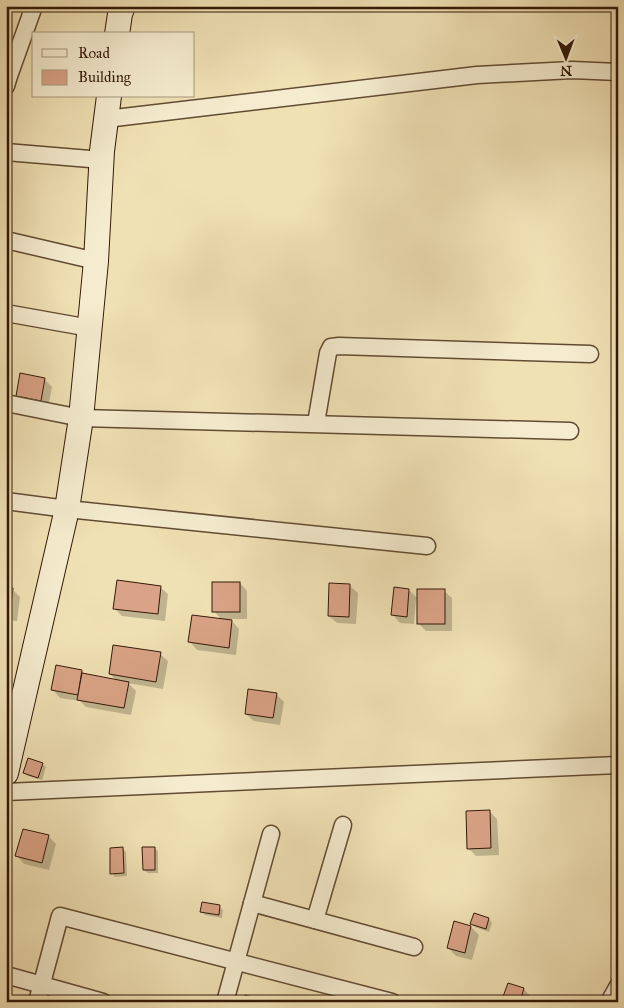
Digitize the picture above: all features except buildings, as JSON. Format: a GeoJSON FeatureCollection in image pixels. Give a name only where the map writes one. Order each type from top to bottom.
{"type":"FeatureCollection","features":[{"type":"Feature","properties":{"kind":"main road"},"geometry":{"type":"LineString","coordinates":[[117,32],[123,6]]}},
{"type":"Feature","properties":{"kind":"main road"},"geometry":{"type":"LineString","coordinates":[[6,773],[67,509],[81,418],[108,107]]}},
{"type":"Feature","properties":{"kind":"street"},"geometry":{"type":"LineString","coordinates":[[6,86],[34,6]]}},
{"type":"Feature","properties":{"kind":"street"},"geometry":{"type":"LineString","coordinates":[[108,107],[477,75],[572,70],[618,72]]}},
{"type":"Feature","properties":{"kind":"street"},"geometry":{"type":"LineString","coordinates":[[6,152],[102,160]]}},
{"type":"Feature","properties":{"kind":"street"},"geometry":{"type":"LineString","coordinates":[[6,240],[96,261]]}},
{"type":"Feature","properties":{"kind":"street"},"geometry":{"type":"LineString","coordinates":[[6,313],[90,328]]}},
{"type":"Feature","properties":{"kind":"street"},"geometry":{"type":"LineString","coordinates":[[316,424],[328,352],[331,347],[590,354]]}},
{"type":"Feature","properties":{"kind":"street"},"geometry":{"type":"LineString","coordinates":[[6,403],[81,418],[570,431]]}},
{"type":"Feature","properties":{"kind":"street"},"geometry":{"type":"LineString","coordinates":[[6,501],[427,546]]}},
{"type":"Feature","properties":{"kind":"street"},"geometry":{"type":"LineString","coordinates":[[6,792],[618,765]]}},
{"type":"Feature","properties":{"kind":"street"},"geometry":{"type":"LineString","coordinates":[[315,920],[343,825]]}},
{"type":"Feature","properties":{"kind":"street"},"geometry":{"type":"LineString","coordinates":[[225,1002],[271,834]]}},
{"type":"Feature","properties":{"kind":"street"},"geometry":{"type":"LineString","coordinates":[[252,903],[414,947]]}},
{"type":"Feature","properties":{"kind":"street"},"geometry":{"type":"LineString","coordinates":[[37,1002],[60,916],[392,1002]]}},
{"type":"Feature","properties":{"kind":"street"},"geometry":{"type":"LineString","coordinates":[[6,975],[104,1002]]}},
{"type":"Feature","properties":{"kind":"street"},"geometry":{"type":"LineString","coordinates":[[609,1002],[618,986]]}}]}
